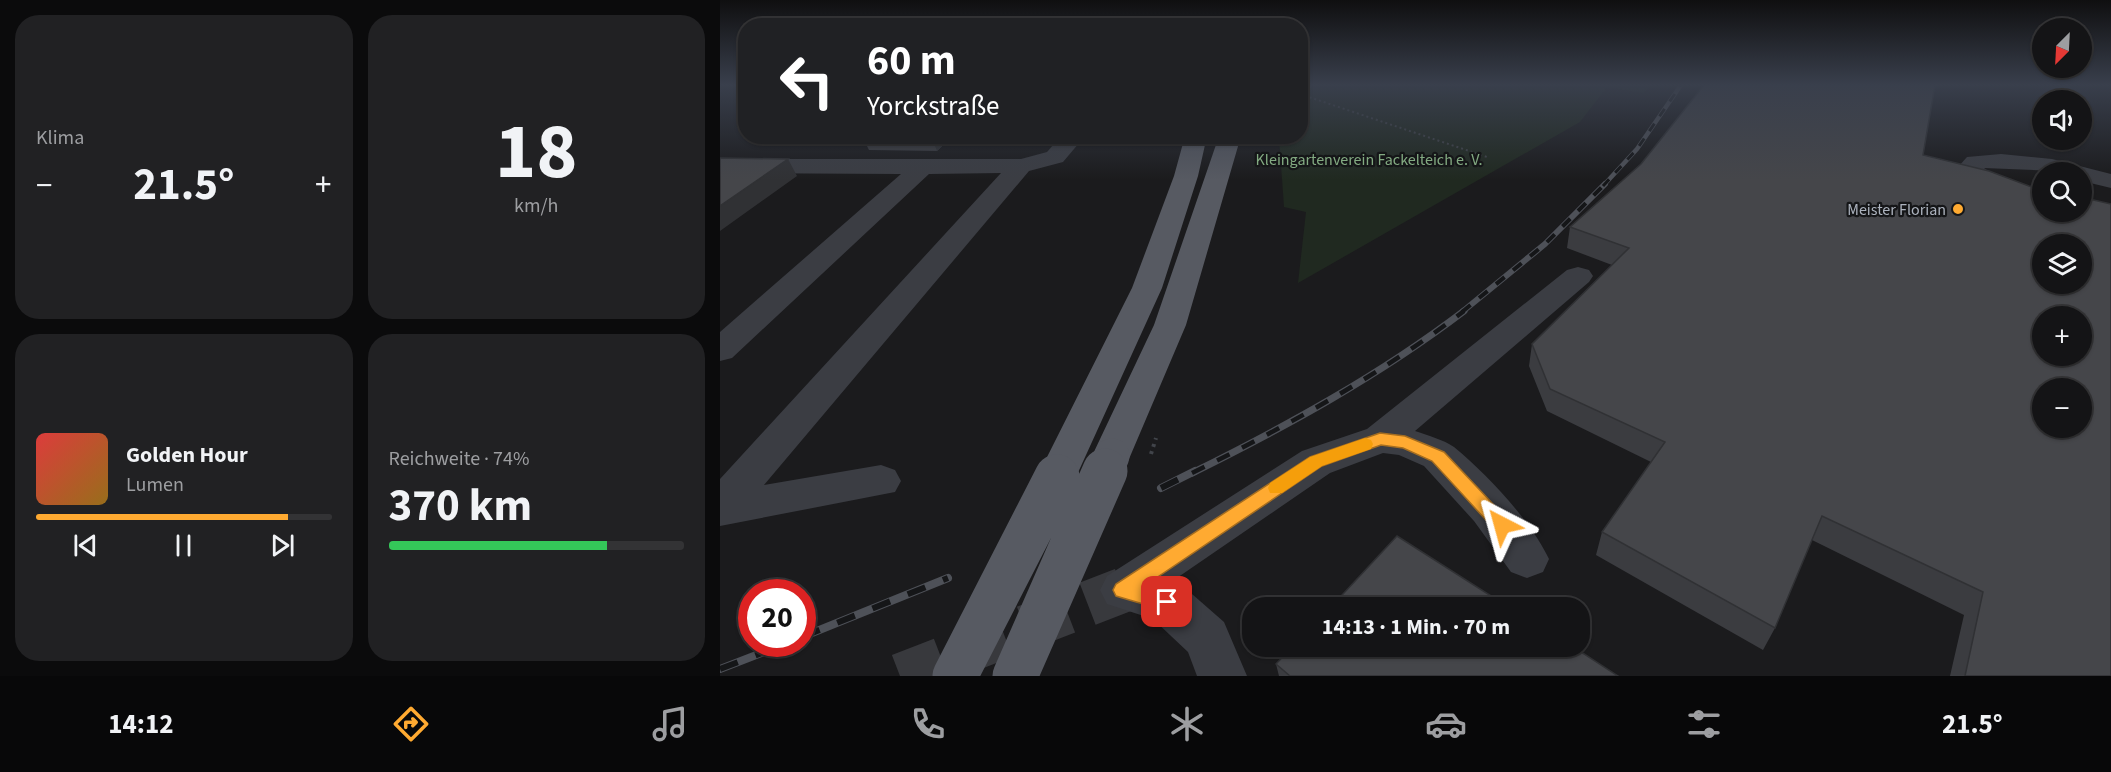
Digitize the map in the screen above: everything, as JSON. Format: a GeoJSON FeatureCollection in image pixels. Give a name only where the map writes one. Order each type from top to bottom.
{"type":"FeatureCollection","features":[{"type":"Feature","properties":{"kind":"main road"},"geometry":{"type":"LineString","coordinates":[[955,676],[1057,477],[1147,288],[1186,176],[1194,144]]}},
{"type":"Feature","properties":{"kind":"main road"},"geometry":{"type":"LineString","coordinates":[[1015,676],[1170,325],[1227,144]]}},
{"type":"Feature","properties":{"kind":"street"},"geometry":{"type":"LineString","coordinates":[[720,166],[1022,165],[1055,157],[1067,144]]}},
{"type":"Feature","properties":{"kind":"street"},"geometry":{"type":"LineString","coordinates":[[2032,163],[1993,160],[1975,162],[1970,167],[1976,176],[1995,187],[2032,198]]}},
{"type":"Feature","properties":{"kind":"street"},"geometry":{"type":"LineString","coordinates":[[720,508],[1022,165]]}},
{"type":"Feature","properties":{"kind":"street"},"geometry":{"type":"LineString","coordinates":[[720,350],[923,167]]}},
{"type":"Feature","properties":{"kind":"street"},"geometry":{"type":"LineString","coordinates":[[2092,176],[2111,181]]}},
{"type":"Feature","properties":{"kind":"street"},"geometry":{"type":"LineString","coordinates":[[1222,676],[1208,638],[1167,602],[1123,590],[1316,462],[1380,439],[1578,276]]}},
{"type":"Feature","properties":{"kind":"street"},"geometry":{"type":"LineString","coordinates":[[1380,439],[1405,442],[1438,456],[1489,509],[1527,559]]}},
{"type":"Feature","properties":{"kind":"street"},"geometry":{"type":"LineString","coordinates":[[720,508],[881,481]]}},
{"type":"Feature","properties":{"kind":"path"},"geometry":{"type":"LineString","coordinates":[[1369,117],[1487,157]]}},
{"type":"Feature","properties":{"kind":"green space","name":"Kleingartenverein Fackelteich e. V."},"geometry":{"type":"Polygon","coordinates":[[[1308,117],[1584,117],[1580,122],[1298,283],[1306,212],[1284,207],[1280,144],[1308,144],[1308,117]]]}},
{"type":"Feature","properties":{"kind":"building"},"geometry":{"type":"Polygon","coordinates":[[[1679,117],[1930,117],[1923,155],[1989,171],[2032,187],[2032,222],[2092,222],[2092,200],[2111,204],[2111,676],[1965,676],[1983,592],[1822,516],[1775,628],[1602,532],[1665,442],[1550,389],[1532,344],[1629,248],[1570,227],[1641,164],[1679,117]]]}},
{"type":"Feature","properties":{"kind":"building"},"geometry":{"type":"Polygon","coordinates":[[[720,158],[788,159],[720,206],[720,158]]]}},
{"type":"Feature","properties":{"kind":"building"},"geometry":{"type":"Polygon","coordinates":[[[1397,536],[1493,597],[1340,597],[1397,536]]]}},
{"type":"Feature","properties":{"kind":"building"},"geometry":{"type":"Polygon","coordinates":[[[1283,657],[1589,657],[1618,676],[1290,676],[1276,664],[1283,657]]]}},
{"type":"Feature","properties":{"kind":"tunnel"},"geometry":{"type":"LineString","coordinates":[[900,676],[1123,590]]}},
{"type":"Feature","properties":{"kind":"railway"},"geometry":{"type":"LineString","coordinates":[[1603,186],[1637,149],[1659,117]]}},
{"type":"Feature","properties":{"kind":"railway"},"geometry":{"type":"LineString","coordinates":[[1462,312],[1545,244],[1603,186]]}},
{"type":"Feature","properties":{"kind":"railway"},"geometry":{"type":"LineString","coordinates":[[1192,473],[1263,437],[1366,378],[1464,311]]}},
{"type":"Feature","properties":{"kind":"railway"},"geometry":{"type":"LineString","coordinates":[[1161,488],[1195,471]]}},
{"type":"Feature","properties":{"kind":"railway"},"geometry":{"type":"LineString","coordinates":[[816,631],[948,578]]}},
{"type":"Feature","properties":{"kind":"railway"},"geometry":{"type":"LineString","coordinates":[[720,669],[751,657]]}},
{"type":"Feature","properties":{"kind":"slow traffic"},"geometry":{"type":"LineString","coordinates":[[1276,488],[1316,462],[1365,444]]}},
{"type":"Feature","properties":{"kind":"place","name":"Meister Florian"},"geometry":{"type":"Point","coordinates":[1958,209]}},
{"type":"Feature","properties":{"kind":"route"},"geometry":{"type":"LineString","coordinates":[[1167,602],[1123,590],[1316,462],[1380,439],[1405,442],[1438,456],[1502,525]]}}]}
